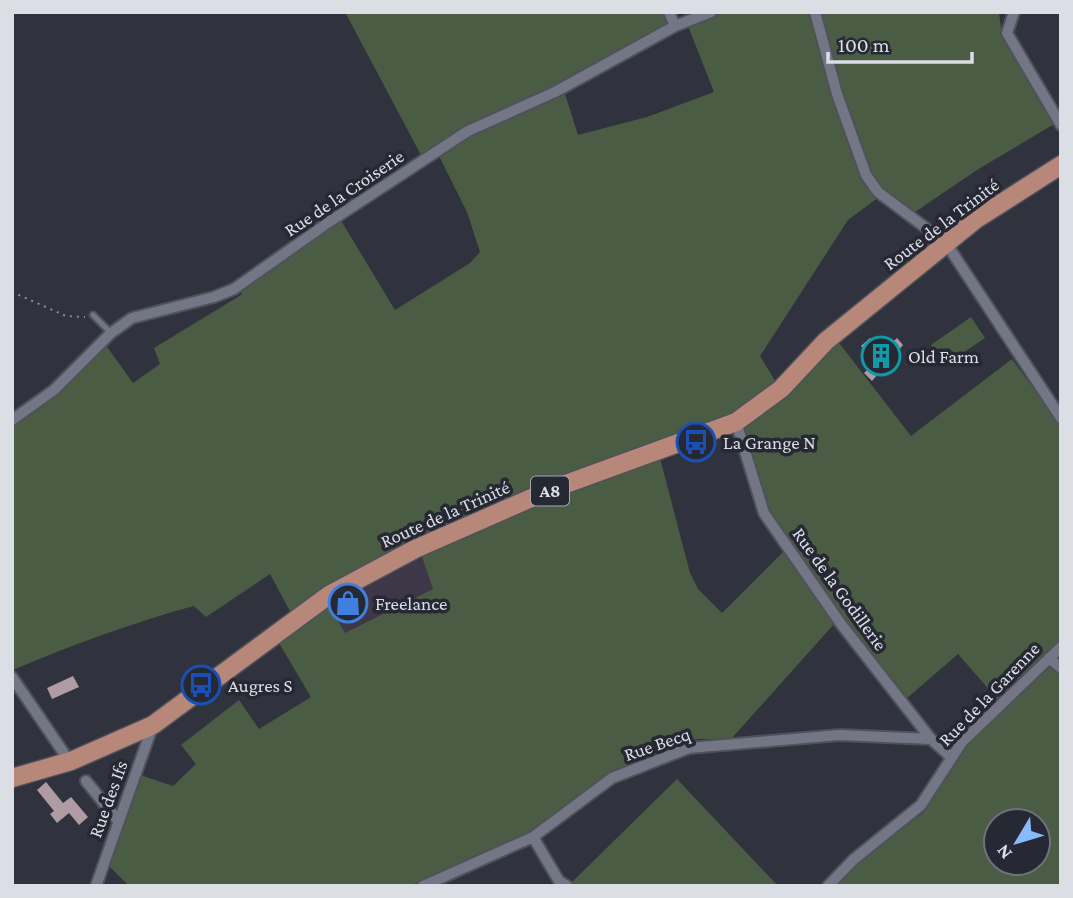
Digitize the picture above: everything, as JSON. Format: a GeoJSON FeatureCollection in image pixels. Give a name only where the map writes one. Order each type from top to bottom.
{"type":"FeatureCollection","features":[{"type":"Feature","properties":{"kind":"main road","name":"Route de la Trinité"},"geometry":{"type":"LineString","coordinates":[[12,778],[70,762],[153,725],[328,595],[363,575],[552,489],[736,422],[781,390],[826,341],[946,243],[985,213],[1061,165]]}},
{"type":"Feature","properties":{"kind":"street"},"geometry":{"type":"LineString","coordinates":[[669,12],[674,26]]}},
{"type":"Feature","properties":{"kind":"street","name":"Rue de la Croiserie"},"geometry":{"type":"LineString","coordinates":[[12,420],[54,390],[111,333],[132,318],[214,297],[234,289],[329,222],[468,131],[555,92],[674,26],[711,12]]}},
{"type":"Feature","properties":{"kind":"street"},"geometry":{"type":"LineString","coordinates":[[815,12],[837,94],[866,175],[878,192],[946,243],[1061,418]]}},
{"type":"Feature","properties":{"kind":"street"},"geometry":{"type":"LineString","coordinates":[[1014,12],[1007,33],[1061,125]]}},
{"type":"Feature","properties":{"kind":"street","name":"Rue de la Godillerie"},"geometry":{"type":"LineString","coordinates":[[736,422],[764,513],[841,624],[931,739],[951,757]]}},
{"type":"Feature","properties":{"kind":"street","name":"Rue de la Garenne"},"geometry":{"type":"LineString","coordinates":[[828,886],[853,860],[921,805],[962,742],[1061,647]]}},
{"type":"Feature","properties":{"kind":"street"},"geometry":{"type":"LineString","coordinates":[[1049,658],[1061,668]]}},
{"type":"Feature","properties":{"kind":"street"},"geometry":{"type":"LineString","coordinates":[[12,677],[70,762]]}},
{"type":"Feature","properties":{"kind":"street","name":"Rue des Ifs"},"geometry":{"type":"LineString","coordinates":[[96,886],[153,725]]}},
{"type":"Feature","properties":{"kind":"street","name":"Rue Becq"},"geometry":{"type":"LineString","coordinates":[[423,886],[533,837],[612,778],[689,748],[839,735],[931,739]]}},
{"type":"Feature","properties":{"kind":"street"},"geometry":{"type":"LineString","coordinates":[[86,781],[119,822]]}},
{"type":"Feature","properties":{"kind":"street"},"geometry":{"type":"LineString","coordinates":[[533,837],[559,881],[567,886]]}},
{"type":"Feature","properties":{"kind":"lane"},"geometry":{"type":"LineString","coordinates":[[93,315],[111,333]]}},
{"type":"Feature","properties":{"kind":"path"},"geometry":{"type":"LineString","coordinates":[[12,292],[66,316],[80,318],[93,315]]}},
{"type":"Feature","properties":{"kind":"shaded area"},"geometry":{"type":"Polygon","coordinates":[[[420,551],[433,589],[345,634],[327,602],[420,551]]]}},
{"type":"Feature","properties":{"kind":"green space"},"geometry":{"type":"Polygon","coordinates":[[[345,12],[665,12],[669,25],[548,90],[466,127],[422,157],[345,12]]]}},
{"type":"Feature","properties":{"kind":"green space"},"geometry":{"type":"Polygon","coordinates":[[[724,12],[810,12],[844,132],[865,177],[879,197],[848,220],[760,356],[777,384],[734,415],[291,613],[270,574],[206,617],[194,606],[102,635],[13,670],[12,425],[43,402],[61,393],[68,380],[105,344],[133,383],[160,364],[154,348],[241,295],[243,289],[340,219],[395,310],[470,263],[480,252],[467,212],[439,156],[470,134],[564,91],[578,135],[647,117],[714,92],[688,26],[724,12]]]}},
{"type":"Feature","properties":{"kind":"green space"},"geometry":{"type":"Polygon","coordinates":[[[821,12],[999,12],[1002,36],[1056,123],[977,170],[915,212],[886,192],[870,170],[841,94],[821,12]]]}},
{"type":"Feature","properties":{"kind":"green space"},"geometry":{"type":"Polygon","coordinates":[[[971,317],[985,338],[945,365],[931,345],[971,317]]]}},
{"type":"Feature","properties":{"kind":"green space"},"geometry":{"type":"Polygon","coordinates":[[[836,339],[911,436],[1012,359],[1061,426],[1061,641],[999,701],[958,654],[906,699],[841,616],[769,513],[741,426],[779,402],[836,339]]]}},
{"type":"Feature","properties":{"kind":"green space"},"geometry":{"type":"Polygon","coordinates":[[[660,458],[690,573],[698,589],[722,613],[785,550],[835,623],[731,739],[698,739],[610,772],[527,834],[472,861],[409,886],[129,886],[109,866],[140,775],[173,786],[196,764],[181,745],[239,700],[259,729],[311,697],[276,638],[327,602],[345,633],[433,589],[420,551],[660,458]]]}},
{"type":"Feature","properties":{"kind":"green space"},"geometry":{"type":"Polygon","coordinates":[[[1048,663],[1061,674],[1061,886],[834,886],[855,862],[923,813],[961,750],[1048,663]]]}},
{"type":"Feature","properties":{"kind":"green space"},"geometry":{"type":"Polygon","coordinates":[[[677,779],[778,886],[576,886],[572,882],[677,779]]]}},
{"type":"Feature","properties":{"kind":"building","name":"Old Farm"},"geometry":{"type":"Polygon","coordinates":[[[870,338],[883,352],[897,338],[903,345],[872,381],[864,373],[876,361],[861,346],[870,338]]]}},
{"type":"Feature","properties":{"kind":"building"},"geometry":{"type":"Polygon","coordinates":[[[73,676],[79,687],[52,699],[47,688],[73,676]]]}},
{"type":"Feature","properties":{"kind":"building"},"geometry":{"type":"Polygon","coordinates":[[[46,782],[63,803],[71,797],[88,817],[79,825],[69,813],[57,823],[50,814],[54,811],[37,790],[46,782]]]}},
{"type":"Feature","properties":{"kind":"place","name":"Old Farm"},"geometry":{"type":"Point","coordinates":[881,356]}},
{"type":"Feature","properties":{"kind":"place","name":"La Grange N"},"geometry":{"type":"Point","coordinates":[696,442]}},
{"type":"Feature","properties":{"kind":"place","name":"Freelance"},"geometry":{"type":"Point","coordinates":[348,603]}},
{"type":"Feature","properties":{"kind":"place","name":"Augres S"},"geometry":{"type":"Point","coordinates":[201,685]}}]}
